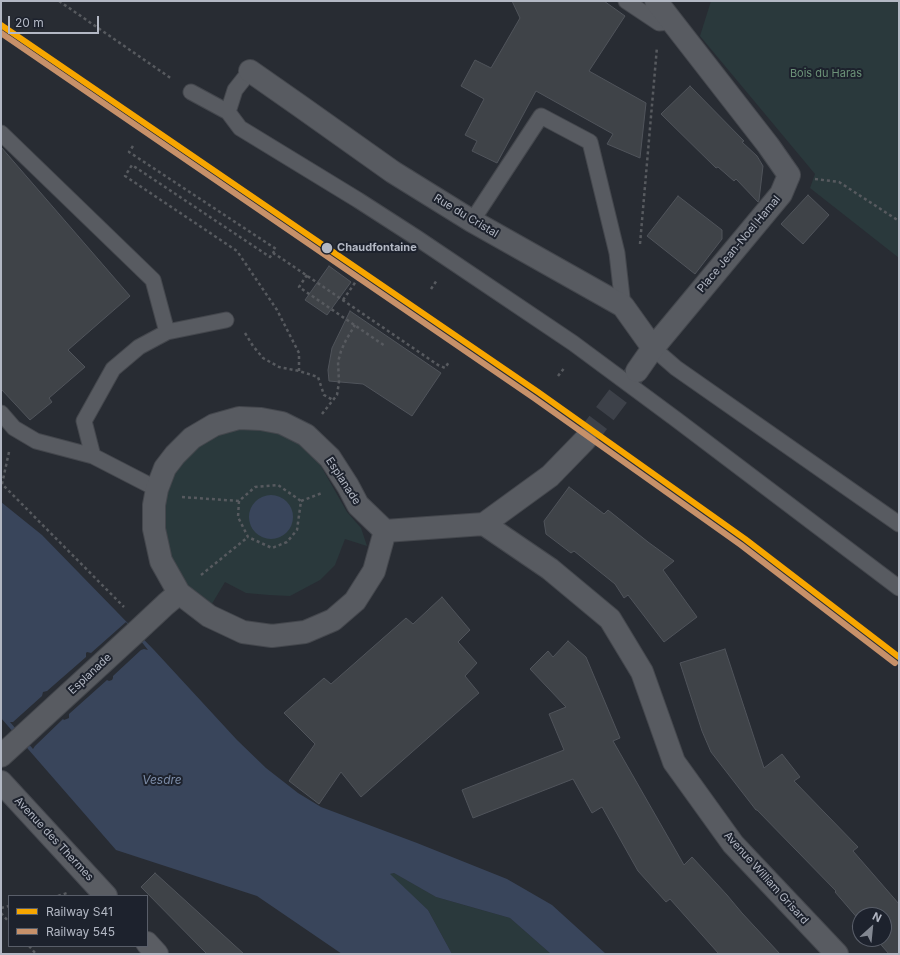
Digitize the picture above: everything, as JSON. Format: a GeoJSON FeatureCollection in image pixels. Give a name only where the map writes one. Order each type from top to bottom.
{"type":"FeatureCollection","features":[{"type":"Feature","properties":{"kind":"main road","name":"Avenue des Thermes"},"geometry":{"type":"LineString","coordinates":[[1,782],[105,895]]}},
{"type":"Feature","properties":{"kind":"main road"},"geometry":{"type":"LineString","coordinates":[[148,944],[157,954]]}},
{"type":"Feature","properties":{"kind":"street"},"geometry":{"type":"LineString","coordinates":[[656,1],[666,23],[768,145],[789,175]]}},
{"type":"Feature","properties":{"kind":"street","name":"Rue du Cristal"},"geometry":{"type":"LineString","coordinates":[[250,71],[393,172],[472,221],[623,306],[653,348]]}},
{"type":"Feature","properties":{"kind":"street","name":"Place Jean-Noel Hamal"},"geometry":{"type":"LineString","coordinates":[[653,348],[781,194],[789,175]]}},
{"type":"Feature","properties":{"kind":"street"},"geometry":{"type":"LineString","coordinates":[[637,371],[653,348]]}},
{"type":"Feature","properties":{"kind":"street","name":"Esplanade"},"geometry":{"type":"LineString","coordinates":[[239,418],[261,419],[282,423],[306,435],[330,458],[358,505],[385,532],[374,571],[355,601],[333,620],[305,632],[272,636],[243,632],[209,616],[179,593],[161,561],[154,529],[154,505],[157,489],[166,468],[175,455],[192,438],[214,425],[239,418]]}},
{"type":"Feature","properties":{"kind":"street"},"geometry":{"type":"LineString","coordinates":[[385,532],[484,524],[550,476],[585,440]]}},
{"type":"Feature","properties":{"kind":"street","name":"Avenue William Grisard"},"geometry":{"type":"LineString","coordinates":[[484,524],[550,569],[610,620],[642,672],[674,762],[733,844],[837,954]]}},
{"type":"Feature","properties":{"kind":"street","name":"Esplanade"},"geometry":{"type":"LineString","coordinates":[[1,756],[179,593]]}},
{"type":"Feature","properties":{"kind":"lane"},"geometry":{"type":"LineString","coordinates":[[626,1],[666,23]]}},
{"type":"Feature","properties":{"kind":"lane"},"geometry":{"type":"LineString","coordinates":[[228,112],[235,90],[250,71]]}},
{"type":"Feature","properties":{"kind":"lane"},"geometry":{"type":"LineString","coordinates":[[191,92],[228,112],[240,128],[411,234],[573,344],[684,424],[899,588]]}},
{"type":"Feature","properties":{"kind":"lane"},"geometry":{"type":"LineString","coordinates":[[472,221],[541,116],[590,142],[617,253],[623,306]]}},
{"type":"Feature","properties":{"kind":"lane"},"geometry":{"type":"LineString","coordinates":[[1,133],[153,280],[167,332]]}},
{"type":"Feature","properties":{"kind":"lane"},"geometry":{"type":"LineString","coordinates":[[93,456],[84,421],[113,369],[139,347],[167,332],[226,320]]}},
{"type":"Feature","properties":{"kind":"lane"},"geometry":{"type":"LineString","coordinates":[[653,348],[682,372],[899,524]]}},
{"type":"Feature","properties":{"kind":"lane"},"geometry":{"type":"LineString","coordinates":[[1,413],[14,428],[36,441],[93,456],[157,489]]}},
{"type":"Feature","properties":{"kind":"path"},"geometry":{"type":"LineString","coordinates":[[59,1],[191,92]]}},
{"type":"Feature","properties":{"kind":"path"},"geometry":{"type":"LineString","coordinates":[[640,245],[666,23]]}},
{"type":"Feature","properties":{"kind":"path"},"geometry":{"type":"LineString","coordinates":[[133,146],[129,152],[276,249],[270,257],[132,165],[125,176],[237,251],[277,310],[299,353],[299,371]]}},
{"type":"Feature","properties":{"kind":"path"},"geometry":{"type":"LineString","coordinates":[[789,175],[839,182],[899,221]]}},
{"type":"Feature","properties":{"kind":"path"},"geometry":{"type":"LineString","coordinates":[[273,253],[444,368],[449,362]]}},
{"type":"Feature","properties":{"kind":"path"},"geometry":{"type":"LineString","coordinates":[[307,275],[299,287],[385,346]]}},
{"type":"Feature","properties":{"kind":"path"},"geometry":{"type":"LineString","coordinates":[[343,300],[359,277]]}},
{"type":"Feature","properties":{"kind":"path"},"geometry":{"type":"LineString","coordinates":[[226,320],[236,320],[253,346],[263,358],[279,367],[299,371],[318,378],[324,395],[333,400]]}},
{"type":"Feature","properties":{"kind":"path"},"geometry":{"type":"LineString","coordinates":[[306,435],[337,395],[339,382],[338,362],[346,340],[355,325]]}},
{"type":"Feature","properties":{"kind":"path"},"geometry":{"type":"LineString","coordinates":[[14,428],[2,484],[138,629]]}},
{"type":"Feature","properties":{"kind":"path"},"geometry":{"type":"LineString","coordinates":[[157,489],[170,497],[239,500],[255,487],[278,485],[302,501],[297,530],[287,542],[272,548],[248,537],[238,517],[239,500]]}},
{"type":"Feature","properties":{"kind":"path"},"geometry":{"type":"LineString","coordinates":[[179,593],[248,537]]}},
{"type":"Feature","properties":{"kind":"path"},"geometry":{"type":"LineString","coordinates":[[1,913],[8,921]]}},
{"type":"Feature","properties":{"kind":"green space","name":"Bois du Haras"},"geometry":{"type":"Polygon","coordinates":[[[711,1],[899,1],[899,258],[810,188],[815,174],[700,36],[711,1]]]}},
{"type":"Feature","properties":{"kind":"green space"},"geometry":{"type":"Polygon","coordinates":[[[239,428],[267,429],[299,441],[316,459],[347,512],[361,528],[367,546],[345,539],[335,565],[320,580],[290,596],[246,593],[225,582],[210,607],[194,594],[183,580],[167,553],[162,520],[170,478],[185,458],[211,437],[239,428]]]}},
{"type":"Feature","properties":{"kind":"green space"},"geometry":{"type":"Polygon","coordinates":[[[394,873],[436,897],[510,918],[551,954],[452,954],[428,910],[389,874],[394,873]]]}},
{"type":"Feature","properties":{"kind":"water"},"geometry":{"type":"Polygon","coordinates":[[[267,495],[275,495],[287,501],[293,513],[293,521],[287,533],[275,539],[267,539],[255,533],[249,521],[249,513],[255,501],[267,495]]]}},
{"type":"Feature","properties":{"kind":"water","name":"Vesdre"},"geometry":{"type":"Polygon","coordinates":[[[1,502],[42,535],[154,650],[237,740],[266,768],[298,793],[321,807],[507,879],[552,905],[606,954],[551,954],[510,918],[436,897],[394,873],[390,874],[428,910],[452,954],[342,954],[257,896],[116,850],[1,718],[1,502]]]}},
{"type":"Feature","properties":{"kind":"pier"},"geometry":{"type":"Polygon","coordinates":[[[126,622],[148,650],[141,650],[113,676],[112,680],[107,680],[69,714],[69,718],[63,719],[33,749],[10,722],[13,722],[42,696],[43,692],[47,691],[86,657],[87,652],[91,653],[126,622]]]}},
{"type":"Feature","properties":{"kind":"building"},"geometry":{"type":"Polygon","coordinates":[[[512,1],[604,1],[625,16],[589,71],[646,103],[640,158],[607,144],[613,134],[536,91],[497,163],[472,151],[477,141],[465,135],[484,99],[461,86],[475,60],[491,68],[520,18],[512,1]]]}},
{"type":"Feature","properties":{"kind":"building"},"geometry":{"type":"Polygon","coordinates":[[[690,86],[744,141],[742,142],[757,156],[763,166],[758,202],[736,179],[734,181],[718,167],[716,168],[661,114],[690,86]]]}},
{"type":"Feature","properties":{"kind":"building"},"geometry":{"type":"Polygon","coordinates":[[[1,147],[130,296],[68,350],[85,367],[49,398],[52,402],[30,420],[1,389],[1,147]]]}},
{"type":"Feature","properties":{"kind":"building"},"geometry":{"type":"Polygon","coordinates":[[[808,195],[829,215],[803,244],[781,224],[808,195]]]}},
{"type":"Feature","properties":{"kind":"building"},"geometry":{"type":"Polygon","coordinates":[[[678,196],[722,230],[722,239],[695,274],[647,236],[678,196]]]}},
{"type":"Feature","properties":{"kind":"building"},"geometry":{"type":"Polygon","coordinates":[[[329,266],[351,282],[327,315],[305,300],[329,266]]]}},
{"type":"Feature","properties":{"kind":"building"},"geometry":{"type":"Polygon","coordinates":[[[350,311],[441,373],[412,416],[363,384],[329,381],[328,370],[332,348],[350,311]]]}},
{"type":"Feature","properties":{"kind":"building"},"geometry":{"type":"Polygon","coordinates":[[[569,487],[604,514],[608,510],[674,561],[663,570],[697,617],[664,642],[628,595],[624,598],[615,584],[574,551],[571,553],[546,534],[544,521],[569,487]]]}},
{"type":"Feature","properties":{"kind":"building"},"geometry":{"type":"Polygon","coordinates":[[[442,597],[470,630],[458,642],[477,663],[465,676],[479,693],[361,797],[341,772],[319,804],[289,781],[315,744],[284,713],[324,678],[331,684],[406,618],[413,624],[442,597]]]}},
{"type":"Feature","properties":{"kind":"building"},"geometry":{"type":"Polygon","coordinates":[[[568,641],[586,657],[620,738],[613,741],[684,865],[692,857],[780,954],[719,954],[670,899],[666,902],[638,871],[602,807],[592,813],[573,779],[473,818],[462,790],[564,750],[549,714],[566,707],[530,669],[548,651],[553,657],[568,641]]]}},
{"type":"Feature","properties":{"kind":"building"},"geometry":{"type":"Polygon","coordinates":[[[725,649],[764,768],[782,754],[800,777],[794,781],[858,847],[853,851],[899,904],[899,954],[889,954],[883,947],[892,947],[892,907],[852,907],[852,912],[835,892],[836,891],[756,810],[711,752],[702,731],[680,663],[725,649]]]}},
{"type":"Feature","properties":{"kind":"building"},"geometry":{"type":"Polygon","coordinates":[[[155,873],[244,954],[207,954],[141,887],[155,873]]]}},
{"type":"Feature","properties":{"kind":"tunnel"},"geometry":{"type":"LineString","coordinates":[[585,440],[637,371]]}},
{"type":"Feature","properties":{"kind":"rail line","name":"S41"},"geometry":{"type":"LineString","coordinates":[[1,25],[538,392],[745,539],[899,657]]}},
{"type":"Feature","properties":{"kind":"rail line","name":"545"},"geometry":{"type":"LineString","coordinates":[[1,33],[534,398],[741,545],[895,663]]}},
{"type":"Feature","properties":{"kind":"place","name":"Chaudfontaine"},"geometry":{"type":"Point","coordinates":[327,248]}}]}
